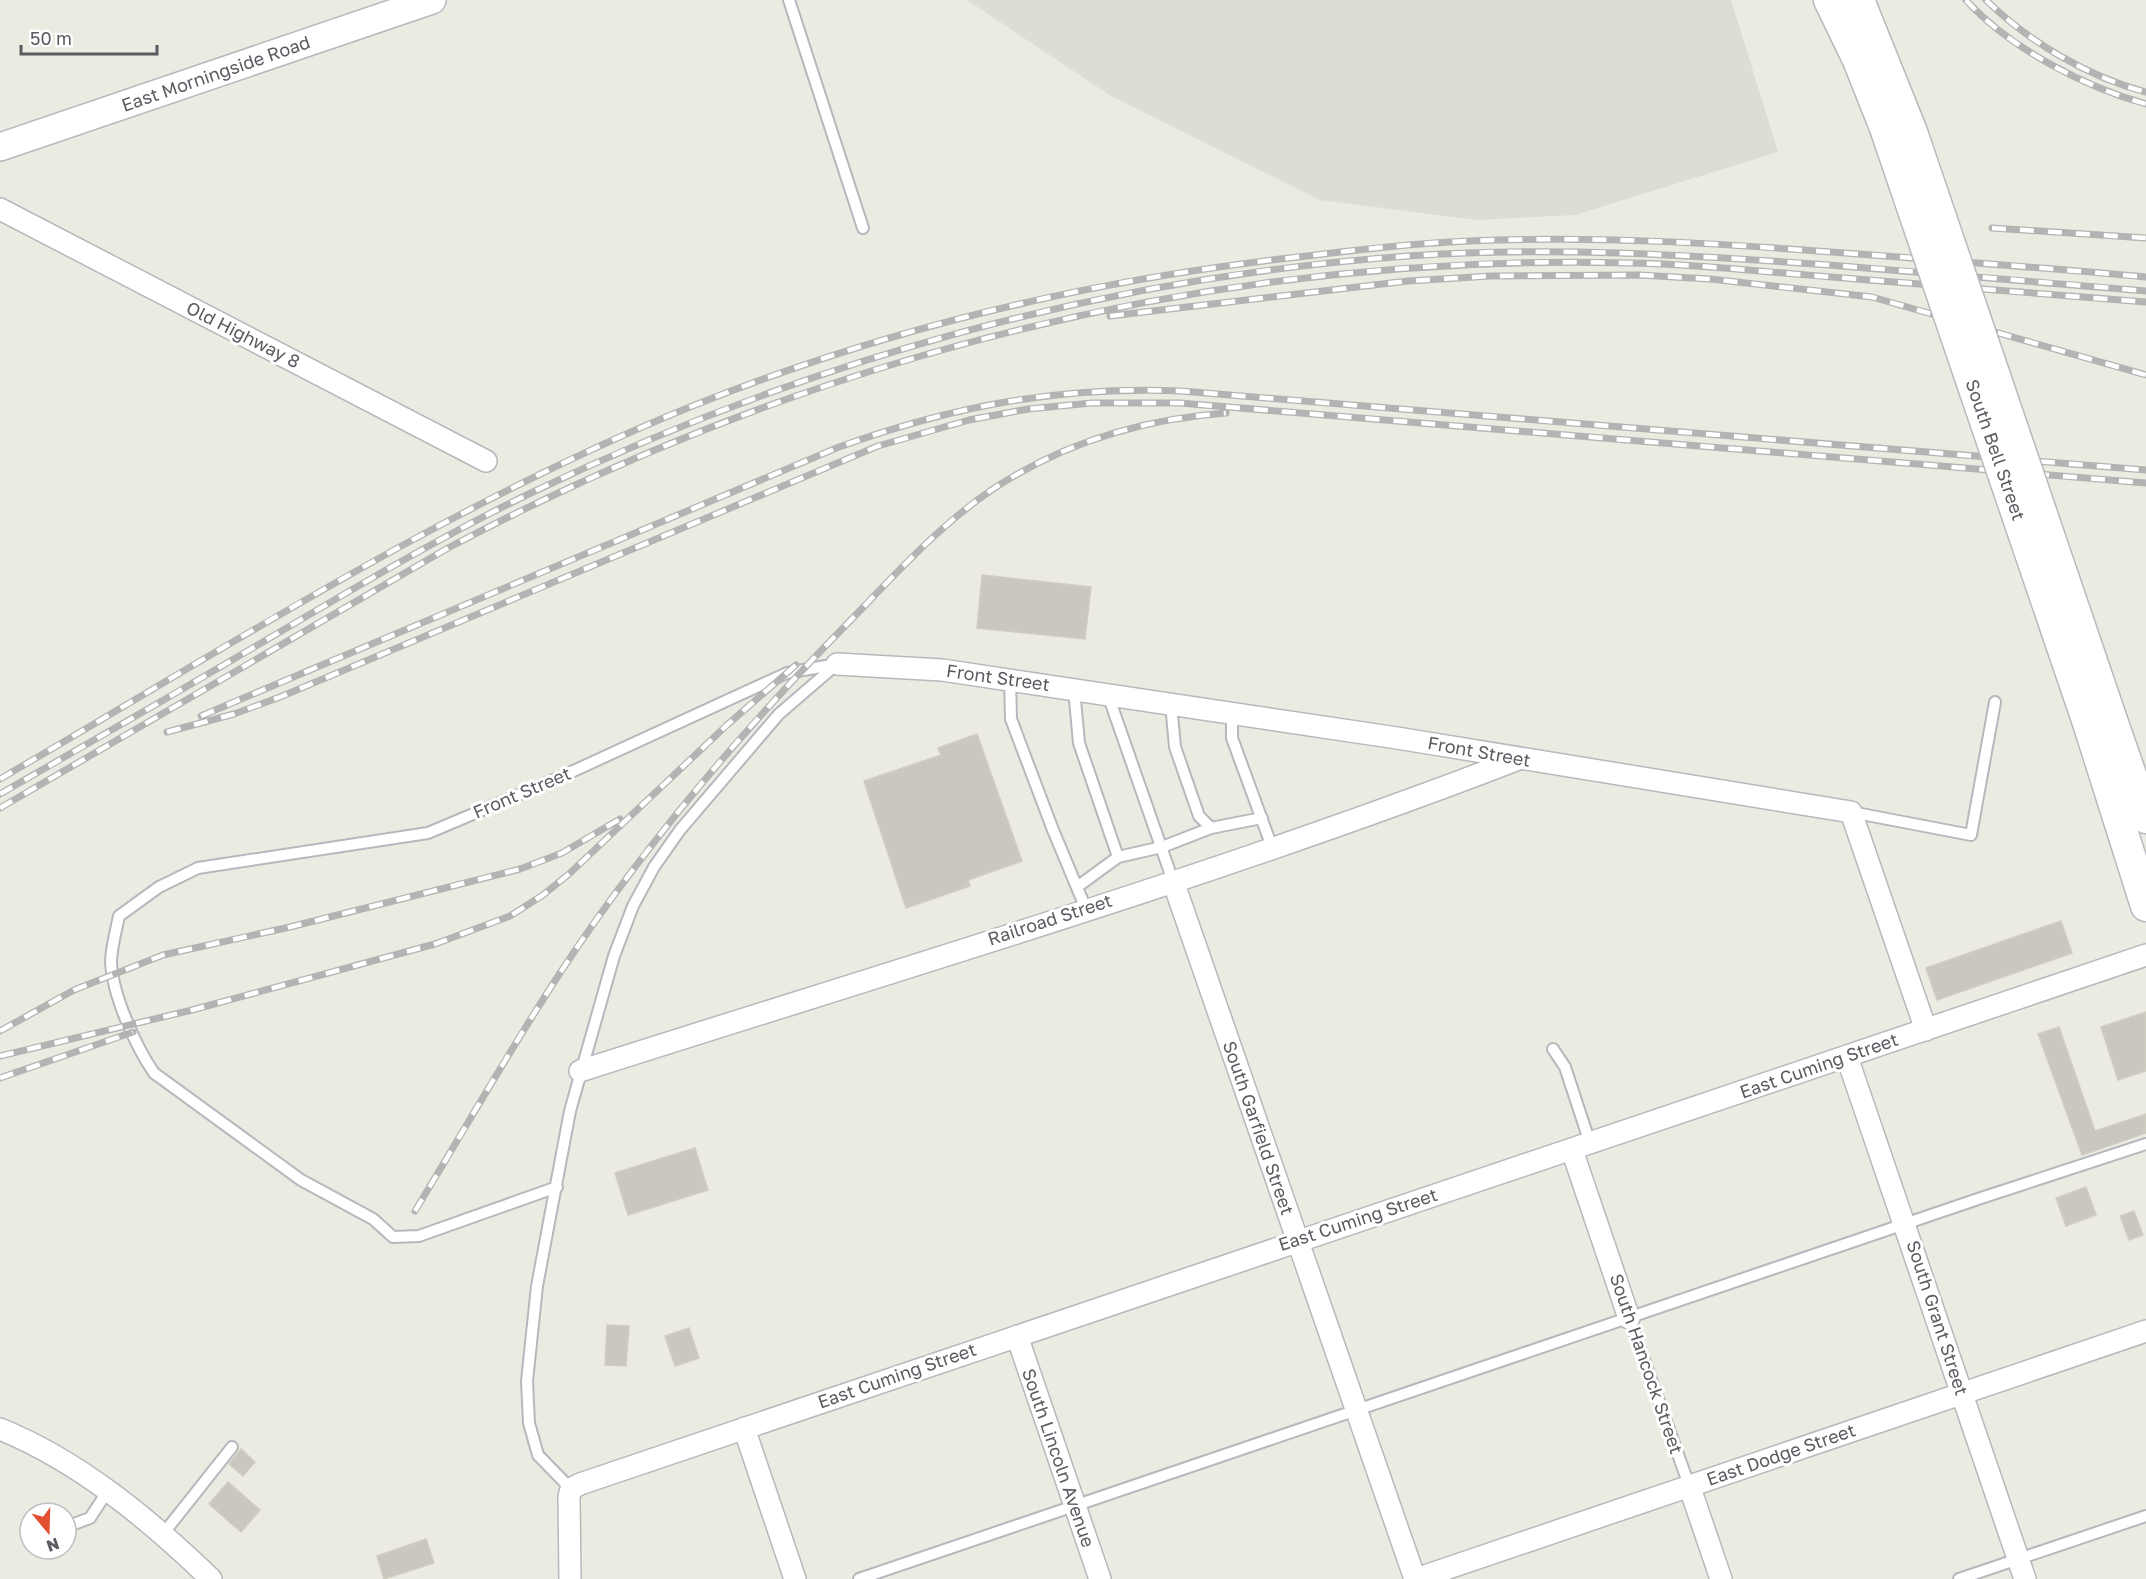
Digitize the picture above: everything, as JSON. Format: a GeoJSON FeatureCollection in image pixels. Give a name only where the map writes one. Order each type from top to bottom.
{"type":"FeatureCollection","features":[{"type":"Feature","properties":{"kind":"main road","name":"South Bell Street"},"geometry":{"type":"LineString","coordinates":[[1829,0],[1856,56],[1899,130]]}},
{"type":"Feature","properties":{"kind":"main road","name":"South Bell Street"},"geometry":{"type":"LineString","coordinates":[[1859,0],[1899,130],[2100,723],[2146,906]]}},
{"type":"Feature","properties":{"kind":"main road","name":"South Bell Street"},"geometry":{"type":"LineString","coordinates":[[2100,723],[2146,818]]}},
{"type":"Feature","properties":{"kind":"street","name":"East Morningside Road"},"geometry":{"type":"LineString","coordinates":[[0,147],[432,0]]}},
{"type":"Feature","properties":{"kind":"street","name":"Old Highway 8"},"geometry":{"type":"LineString","coordinates":[[0,209],[486,461]]}},
{"type":"Feature","properties":{"kind":"street","name":"Front Street"},"geometry":{"type":"LineString","coordinates":[[837,664],[904,666],[1074,689],[1851,812]]}},
{"type":"Feature","properties":{"kind":"street","name":"Railroad Street"},"geometry":{"type":"LineString","coordinates":[[580,1071],[1086,909],[1412,800],[1517,759]]}},
{"type":"Feature","properties":{"kind":"street"},"geometry":{"type":"LineString","coordinates":[[1851,812],[1926,1030]]}},
{"type":"Feature","properties":{"kind":"street","name":"South Garfield Street"},"geometry":{"type":"LineString","coordinates":[[1173,880],[1415,1579]]}},
{"type":"Feature","properties":{"kind":"street","name":"East Cuming Street"},"geometry":{"type":"LineString","coordinates":[[571,1489],[1297,1240],[1581,1147],[2146,955]]}},
{"type":"Feature","properties":{"kind":"street","name":"South Grant Street"},"geometry":{"type":"LineString","coordinates":[[1847,1057],[1906,1224],[2025,1579]]}},
{"type":"Feature","properties":{"kind":"street","name":"South Hancock Street"},"geometry":{"type":"LineString","coordinates":[[1581,1147],[1629,1318]]}},
{"type":"Feature","properties":{"kind":"street","name":"East Dodge Street"},"geometry":{"type":"LineString","coordinates":[[1415,1579],[2146,1331]]}},
{"type":"Feature","properties":{"kind":"street","name":"South Lincoln Avenue"},"geometry":{"type":"LineString","coordinates":[[1017,1336],[1100,1579]]}},
{"type":"Feature","properties":{"kind":"street"},"geometry":{"type":"LineString","coordinates":[[744,1428],[795,1579]]}},
{"type":"Feature","properties":{"kind":"street"},"geometry":{"type":"LineString","coordinates":[[0,1429],[41,1449],[108,1492],[163,1534],[211,1579]]}},
{"type":"Feature","properties":{"kind":"street","name":"South Hancock Street"},"geometry":{"type":"LineString","coordinates":[[1689,1485],[1721,1579]]}},
{"type":"Feature","properties":{"kind":"street"},"geometry":{"type":"LineString","coordinates":[[570,1579],[567,1524],[571,1489]]}},
{"type":"Feature","properties":{"kind":"lane"},"geometry":{"type":"LineString","coordinates":[[789,0],[863,228]]}},
{"type":"Feature","properties":{"kind":"lane"},"geometry":{"type":"LineString","coordinates":[[571,1489],[538,1455],[530,1423],[527,1381],[537,1286],[580,1071],[614,956],[633,906],[654,867],[680,830],[779,714],[837,664]]}},
{"type":"Feature","properties":{"kind":"lane","name":"Front Street"},"geometry":{"type":"LineString","coordinates":[[557,1187],[419,1236],[393,1237],[373,1219],[301,1180],[154,1072],[140,1052],[114,979],[111,961],[118,916],[159,887],[198,868],[428,834],[556,779],[787,673],[837,664]]}},
{"type":"Feature","properties":{"kind":"lane"},"geometry":{"type":"LineString","coordinates":[[1010,680],[1011,719],[1086,909]]}},
{"type":"Feature","properties":{"kind":"lane"},"geometry":{"type":"LineString","coordinates":[[1074,689],[1079,742],[1118,856]]}},
{"type":"Feature","properties":{"kind":"lane"},"geometry":{"type":"LineString","coordinates":[[1108,694],[1173,880]]}},
{"type":"Feature","properties":{"kind":"lane"},"geometry":{"type":"LineString","coordinates":[[1851,812],[1971,835],[1995,702]]}},
{"type":"Feature","properties":{"kind":"lane"},"geometry":{"type":"LineString","coordinates":[[1171,704],[1174,747],[1198,816],[1211,828]]}},
{"type":"Feature","properties":{"kind":"lane"},"geometry":{"type":"LineString","coordinates":[[1232,713],[1232,738],[1272,847]]}},
{"type":"Feature","properties":{"kind":"lane"},"geometry":{"type":"LineString","coordinates":[[1077,887],[1118,856],[1162,847],[1211,828],[1262,818]]}},
{"type":"Feature","properties":{"kind":"lane"},"geometry":{"type":"LineString","coordinates":[[1553,1049],[1565,1067],[1581,1147]]}},
{"type":"Feature","properties":{"kind":"lane"},"geometry":{"type":"LineString","coordinates":[[859,1579],[1074,1504],[2146,1144]]}},
{"type":"Feature","properties":{"kind":"lane","name":"South Hancock Street"},"geometry":{"type":"LineString","coordinates":[[1629,1318],[1689,1485]]}},
{"type":"Feature","properties":{"kind":"lane"},"geometry":{"type":"LineString","coordinates":[[163,1534],[232,1447]]}},
{"type":"Feature","properties":{"kind":"lane"},"geometry":{"type":"LineString","coordinates":[[78,1522],[90,1518],[108,1492]]}},
{"type":"Feature","properties":{"kind":"lane"},"geometry":{"type":"LineString","coordinates":[[1959,1579],[2018,1557],[2146,1516]]}},
{"type":"Feature","properties":{"kind":"shaded area"},"geometry":{"type":"Polygon","coordinates":[[[967,0],[1731,0],[1778,152],[1575,215],[1477,220],[1320,200],[1111,96],[967,0]]]}},
{"type":"Feature","properties":{"kind":"building"},"geometry":{"type":"Polygon","coordinates":[[[982,575],[1091,587],[1085,639],[977,628],[982,575]]]}},
{"type":"Feature","properties":{"kind":"building"},"geometry":{"type":"Polygon","coordinates":[[[977,734],[1022,861],[968,880],[970,886],[906,908],[864,781],[941,755],[938,748],[977,734]]]}},
{"type":"Feature","properties":{"kind":"building"},"geometry":{"type":"Polygon","coordinates":[[[2061,921],[2072,953],[1937,1000],[1926,968],[2061,921]]]}},
{"type":"Feature","properties":{"kind":"building"},"geometry":{"type":"Polygon","coordinates":[[[2146,1012],[2146,1071],[2118,1080],[2101,1027],[2146,1012]]]}},
{"type":"Feature","properties":{"kind":"building"},"geometry":{"type":"Polygon","coordinates":[[[2059,1027],[2095,1131],[2146,1114],[2146,1133],[2082,1155],[2038,1034],[2059,1027]]]}},
{"type":"Feature","properties":{"kind":"building"},"geometry":{"type":"Polygon","coordinates":[[[695,1148],[708,1190],[628,1215],[615,1173],[695,1148]]]}},
{"type":"Feature","properties":{"kind":"building"},"geometry":{"type":"Polygon","coordinates":[[[2086,1187],[2096,1215],[2066,1226],[2056,1198],[2086,1187]]]}},
{"type":"Feature","properties":{"kind":"building"},"geometry":{"type":"Polygon","coordinates":[[[2134,1211],[2143,1235],[2129,1240],[2120,1216],[2134,1211]]]}},
{"type":"Feature","properties":{"kind":"building"},"geometry":{"type":"Polygon","coordinates":[[[607,1325],[629,1326],[626,1366],[605,1365],[607,1325]]]}},
{"type":"Feature","properties":{"kind":"building"},"geometry":{"type":"Polygon","coordinates":[[[689,1328],[699,1358],[675,1366],[665,1336],[689,1328]]]}},
{"type":"Feature","properties":{"kind":"building"},"geometry":{"type":"Polygon","coordinates":[[[241,1449],[255,1462],[243,1476],[229,1464],[241,1449]]]}},
{"type":"Feature","properties":{"kind":"building"},"geometry":{"type":"Polygon","coordinates":[[[228,1482],[260,1510],[241,1532],[209,1504],[228,1482]]]}},
{"type":"Feature","properties":{"kind":"building"},"geometry":{"type":"Polygon","coordinates":[[[426,1539],[434,1563],[384,1579],[377,1556],[426,1539]]]}},
{"type":"Feature","properties":{"kind":"railway"},"geometry":{"type":"LineString","coordinates":[[1966,0],[2004,34],[2049,64],[2098,87],[2146,104]]}},
{"type":"Feature","properties":{"kind":"railway"},"geometry":{"type":"LineString","coordinates":[[1986,0],[2021,30],[2060,56],[2103,77],[2146,92]]}},
{"type":"Feature","properties":{"kind":"railway"},"geometry":{"type":"LineString","coordinates":[[1992,228],[2146,238]]}},
{"type":"Feature","properties":{"kind":"railway"},"geometry":{"type":"LineString","coordinates":[[0,779],[425,533],[600,446],[765,378],[917,330],[993,310],[1149,278],[1227,266],[1427,243],[1539,239],[1698,243],[2146,277]]}},
{"type":"Feature","properties":{"kind":"railway"},"geometry":{"type":"LineString","coordinates":[[0,794],[394,566],[535,491],[638,444],[744,402],[851,365],[960,333],[1071,305],[1182,283],[1295,267],[1408,256],[1513,252],[1618,253],[1724,258],[2146,291]]}},
{"type":"Feature","properties":{"kind":"railway"},"geometry":{"type":"LineString","coordinates":[[0,808],[448,548],[586,480],[728,421],[873,371],[1021,329],[1171,298],[1323,276],[1476,264],[1680,265],[2146,302]]}},
{"type":"Feature","properties":{"kind":"railway"},"geometry":{"type":"LineString","coordinates":[[1110,316],[1408,281],[1491,276],[1639,275],[1710,279],[1872,297],[2146,375]]}},
{"type":"Feature","properties":{"kind":"railway"},"geometry":{"type":"LineString","coordinates":[[201,716],[839,447],[923,420],[965,410],[1049,396],[1136,390],[1181,391],[2146,470]]}},
{"type":"Feature","properties":{"kind":"railway"},"geometry":{"type":"LineString","coordinates":[[167,732],[234,714],[280,697],[878,446],[969,420],[1028,409],[1092,403],[1180,403],[2146,483]]}},
{"type":"Feature","properties":{"kind":"railway"},"geometry":{"type":"LineString","coordinates":[[415,1211],[541,1002],[624,881],[730,750],[806,667],[916,554],[953,519],[993,489],[1047,459],[1076,446],[1134,428],[1164,421],[1226,413]]}},
{"type":"Feature","properties":{"kind":"railway"},"geometry":{"type":"LineString","coordinates":[[0,1056],[192,1010],[435,944],[510,916],[543,895],[569,874],[727,725],[796,665]]}},
{"type":"Feature","properties":{"kind":"railway"},"geometry":{"type":"LineString","coordinates":[[0,1031],[74,990],[163,955],[290,927],[520,869],[562,853],[620,819]]}},
{"type":"Feature","properties":{"kind":"railway"},"geometry":{"type":"LineString","coordinates":[[0,1078],[133,1032]]}}]}
